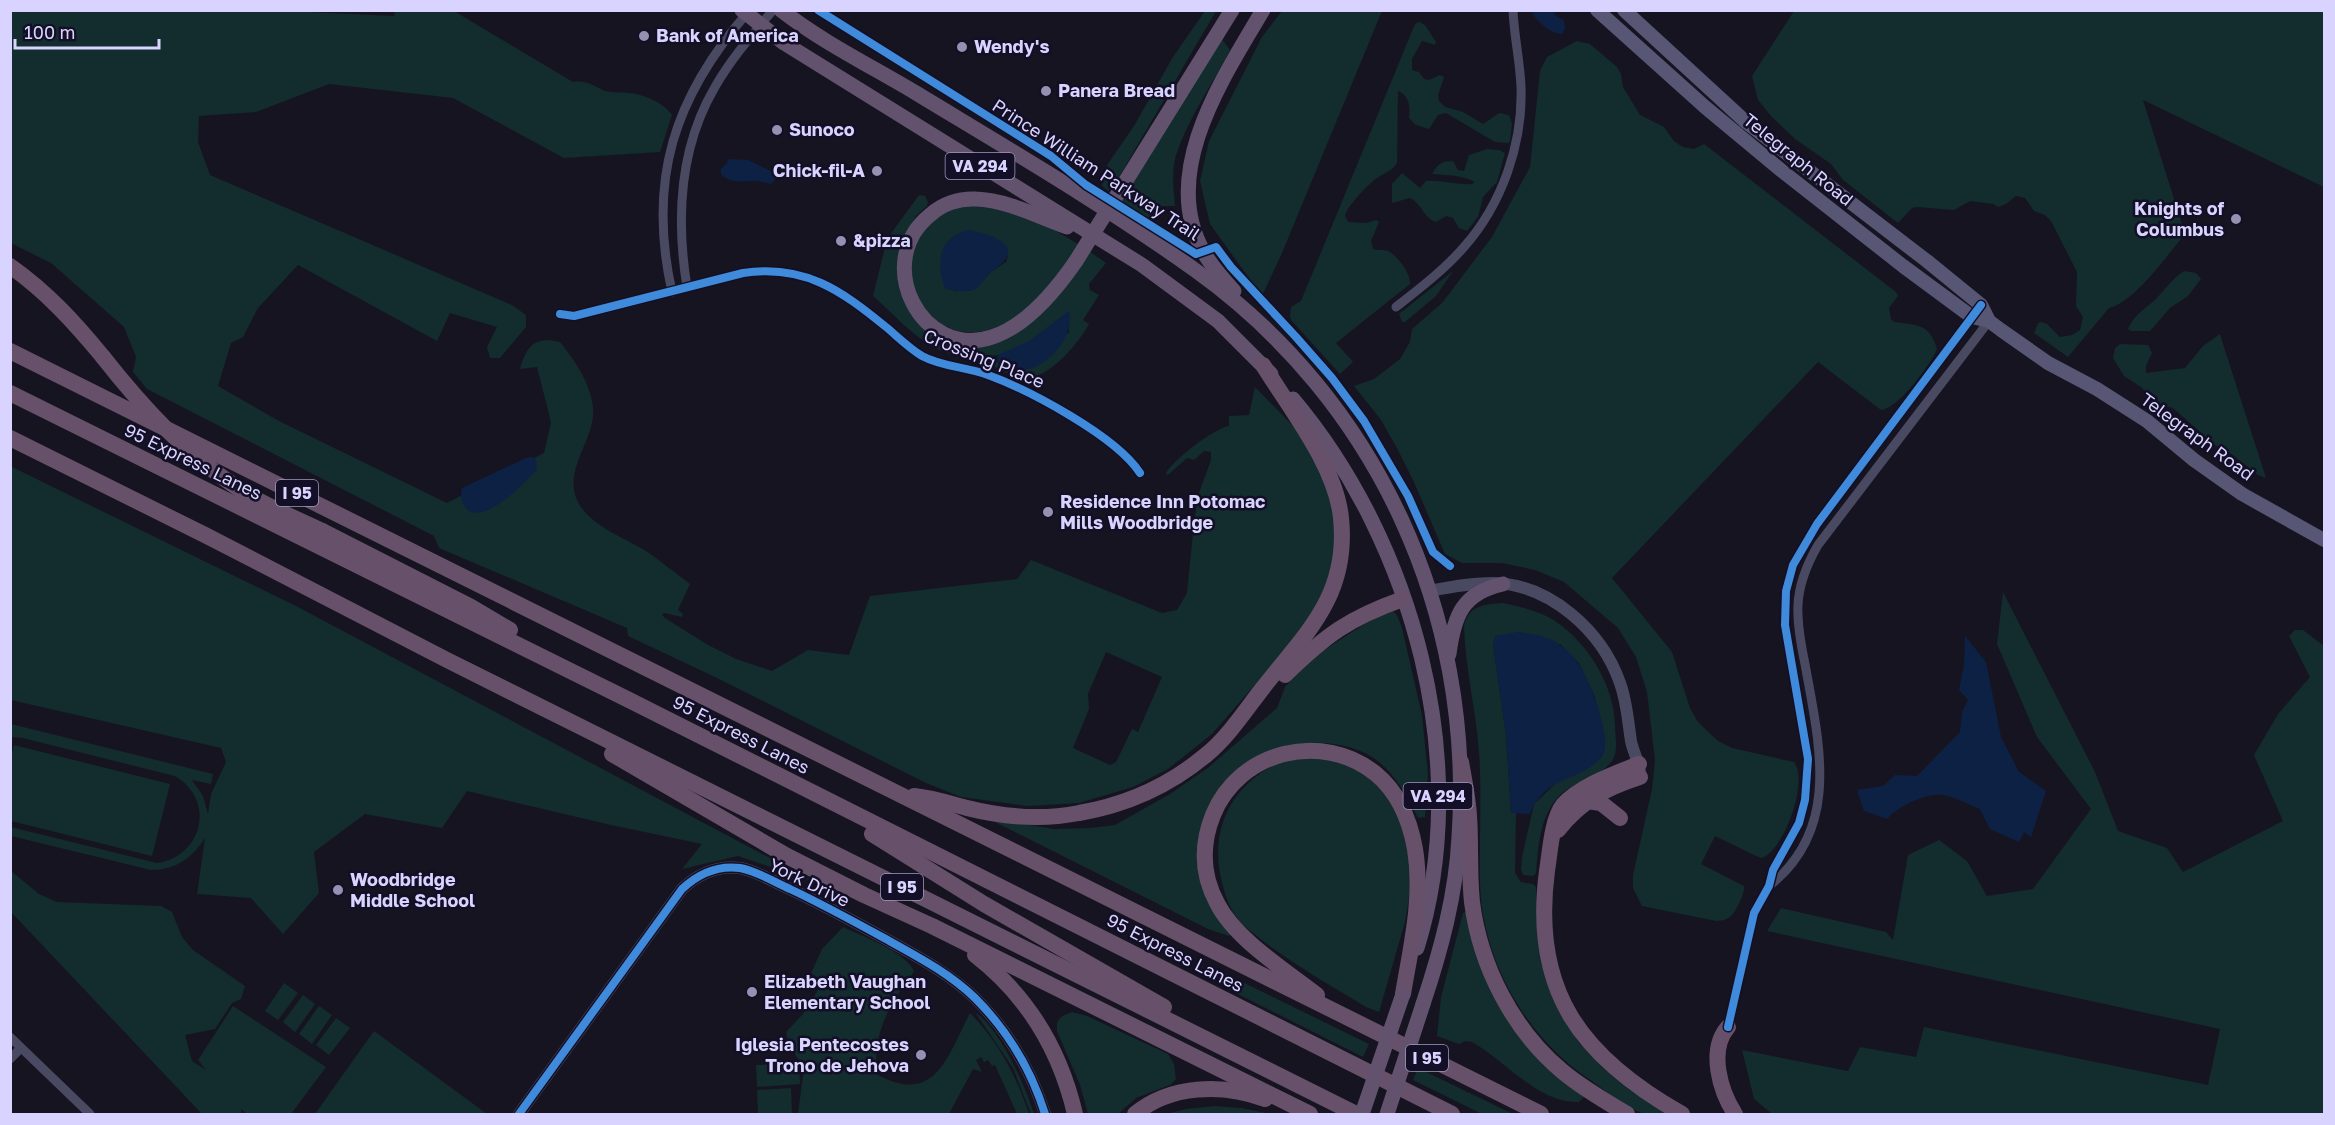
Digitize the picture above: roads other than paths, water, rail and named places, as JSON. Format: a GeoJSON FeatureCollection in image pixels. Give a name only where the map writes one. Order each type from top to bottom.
{"type":"FeatureCollection","features":[{"type":"Feature","properties":{"kind":"highway","name":"VA 294"},"geometry":{"type":"LineString","coordinates":[[781,10],[792,20],[1052,176],[1223,291],[1288,352],[1333,402],[1382,479],[1415,548],[1429,591],[1448,660],[1461,762],[1459,839],[1449,914],[1439,953],[1387,1114]]}},
{"type":"Feature","properties":{"kind":"highway"},"geometry":{"type":"LineString","coordinates":[[1101,239],[1016,208],[982,200],[960,200],[934,211],[918,227],[906,249],[904,275],[911,300],[924,319],[933,327],[956,338],[980,340],[1003,333],[1021,320],[1056,288],[1076,261],[1122,187],[1232,10]]}},
{"type":"Feature","properties":{"kind":"highway"},"geometry":{"type":"LineString","coordinates":[[1263,10],[1200,129],[1191,161],[1188,196],[1193,223],[1203,252],[1219,274],[1288,352]]}},
{"type":"Feature","properties":{"kind":"highway","name":"VA 294"},"geometry":{"type":"LineString","coordinates":[[746,12],[784,44],[1142,265],[1218,321],[1263,365],[1316,429],[1354,488],[1370,519],[1403,599],[1424,670],[1437,747],[1438,804],[1435,854],[1421,937],[1362,1114]]}},
{"type":"Feature","properties":{"kind":"highway"},"geometry":{"type":"LineString","coordinates":[[10,266],[64,311],[150,414],[196,458],[241,490],[471,607],[629,700]]}},
{"type":"Feature","properties":{"kind":"highway","name":"I 95"},"geometry":{"type":"LineString","coordinates":[[10,351],[1541,1114]]}},
{"type":"Feature","properties":{"kind":"highway"},"geometry":{"type":"LineString","coordinates":[[1228,732],[1313,626],[1330,595],[1340,558],[1341,515],[1333,483],[1321,458],[1263,365]]}},
{"type":"Feature","properties":{"kind":"highway","name":"95 Express Lanes"},"geometry":{"type":"LineString","coordinates":[[10,393],[629,700],[1452,1114]]}},
{"type":"Feature","properties":{"kind":"highway","name":"I 95"},"geometry":{"type":"LineString","coordinates":[[10,438],[205,535],[447,660],[1356,1114]]}},
{"type":"Feature","properties":{"kind":"highway"},"geometry":{"type":"LineString","coordinates":[[1448,660],[1455,618],[1462,607],[1479,592],[1503,584]]}},
{"type":"Feature","properties":{"kind":"highway"},"geometry":{"type":"LineString","coordinates":[[904,795],[934,798],[966,808],[1047,817],[1086,812],[1123,802],[1166,782],[1207,755],[1302,658],[1338,628],[1372,610],[1429,591]]}},
{"type":"Feature","properties":{"kind":"highway"},"geometry":{"type":"LineString","coordinates":[[447,660],[508,698],[588,739],[787,856],[1310,1114]]}},
{"type":"Feature","properties":{"kind":"highway"},"geometry":{"type":"LineString","coordinates":[[1346,1017],[1236,931],[1221,911],[1210,887],[1205,866],[1205,843],[1216,806],[1224,793],[1240,776],[1257,763],[1272,757],[1305,751],[1321,751],[1344,756],[1364,765],[1377,775],[1398,799],[1415,847],[1418,881],[1416,913],[1403,994]]}},
{"type":"Feature","properties":{"kind":"highway"},"geometry":{"type":"LineString","coordinates":[[1461,762],[1469,813],[1474,918],[1489,969],[1499,990],[1525,1030],[1555,1064],[1584,1087],[1627,1114]]}},
{"type":"Feature","properties":{"kind":"highway"},"geometry":{"type":"LineString","coordinates":[[1553,835],[1575,810],[1633,773]]}},
{"type":"Feature","properties":{"kind":"highway"},"geometry":{"type":"LineString","coordinates":[[1633,773],[1583,790],[1565,803],[1556,820],[1553,835],[1545,898],[1544,936],[1548,962],[1562,1001],[1583,1036],[1600,1056],[1638,1088],[1682,1114]]}},
{"type":"Feature","properties":{"kind":"highway"},"geometry":{"type":"LineString","coordinates":[[782,778],[984,904],[1316,1094]]}},
{"type":"Feature","properties":{"kind":"highway"},"geometry":{"type":"LineString","coordinates":[[1587,801],[1601,803],[1620,818]]}},
{"type":"Feature","properties":{"kind":"highway"},"geometry":{"type":"LineString","coordinates":[[908,914],[981,960],[1010,986],[1024,1003],[1054,1052],[1067,1083],[1075,1114]]}},
{"type":"Feature","properties":{"kind":"highway"},"geometry":{"type":"LineString","coordinates":[[1728,1027],[1720,1038],[1719,1069],[1725,1095],[1735,1114]]}},
{"type":"Feature","properties":{"kind":"highway"},"geometry":{"type":"LineString","coordinates":[[1728,1027],[1730,1040],[1728,1065],[1731,1084],[1747,1114]]}},
{"type":"Feature","properties":{"kind":"highway"},"geometry":{"type":"LineString","coordinates":[[1135,1114],[1164,1096],[1181,1091],[1205,1089],[1262,1097],[1304,1114]]}},
{"type":"Feature","properties":{"kind":"main road","name":"Telegraph Road"},"geometry":{"type":"LineString","coordinates":[[1597,10],[1713,114],[1903,266],[1976,311],[2048,363],[2139,415],[2194,460],[2242,494],[2325,540]]}},
{"type":"Feature","properties":{"kind":"main road","name":"Telegraph Road"},"geometry":{"type":"LineString","coordinates":[[1624,10],[1761,134],[1927,261],[1976,311]]}},
{"type":"Feature","properties":{"kind":"street"},"geometry":{"type":"LineString","coordinates":[[687,288],[681,249],[680,217],[683,182],[693,137],[716,85],[773,10]]}},
{"type":"Feature","properties":{"kind":"street"},"geometry":{"type":"LineString","coordinates":[[1396,307],[1428,282],[1464,248],[1488,215],[1502,186],[1514,150],[1521,99],[1520,65],[1513,10]]}},
{"type":"Feature","properties":{"kind":"street"},"geometry":{"type":"LineString","coordinates":[[672,292],[666,266],[662,222],[665,177],[671,148],[683,110],[697,83],[716,52],[746,12]]}},
{"type":"Feature","properties":{"kind":"street","name":"Crossing Place"},"geometry":{"type":"LineString","coordinates":[[560,314],[574,316],[743,273],[767,270],[795,274],[819,281],[863,308],[922,356],[987,374],[1032,394],[1076,420],[1124,454],[1140,473]]}},
{"type":"Feature","properties":{"kind":"street"},"geometry":{"type":"LineString","coordinates":[[1728,1027],[1749,929],[1757,907],[1769,886],[1775,865],[1799,823],[1808,771],[1806,740],[1785,625],[1786,591],[1794,565],[1817,524],[1976,311]]}},
{"type":"Feature","properties":{"kind":"street"},"geometry":{"type":"LineString","coordinates":[[1769,886],[1785,873],[1805,843],[1816,814],[1819,791],[1820,755],[1798,622],[1798,597],[1806,568],[1818,545],[1989,321]]}},
{"type":"Feature","properties":{"kind":"street"},"geometry":{"type":"LineString","coordinates":[[1429,591],[1472,584],[1503,584],[1532,590],[1548,598],[1574,617],[1598,642],[1621,683],[1632,743],[1633,773]]}},
{"type":"Feature","properties":{"kind":"street","name":"York Drive"},"geometry":{"type":"LineString","coordinates":[[519,1114],[682,890],[701,875],[726,868],[750,871],[819,902],[927,962],[956,982],[992,1016],[1015,1046],[1032,1076],[1045,1114]]}},
{"type":"Feature","properties":{"kind":"street"},"geometry":{"type":"LineString","coordinates":[[10,1037],[90,1114]]}},
{"type":"Feature","properties":{"kind":"street"},"geometry":{"type":"LineString","coordinates":[[10,1059],[21,1048]]}},
{"type":"Feature","properties":{"kind":"water"},"geometry":{"type":"Polygon","coordinates":[[[1538,10],[1553,11],[1556,16],[1564,20],[1565,29],[1562,34],[1549,30],[1538,20],[1532,13],[1538,10]]]}},
{"type":"Feature","properties":{"kind":"water"},"geometry":{"type":"Polygon","coordinates":[[[728,159],[748,160],[779,175],[771,184],[728,179],[721,174],[721,169],[728,159]]]}},
{"type":"Feature","properties":{"kind":"water"},"geometry":{"type":"Polygon","coordinates":[[[969,230],[989,235],[1004,243],[1008,249],[1008,255],[1003,263],[977,288],[964,291],[945,288],[940,269],[942,252],[951,238],[969,230]]]}},
{"type":"Feature","properties":{"kind":"water"},"geometry":{"type":"Polygon","coordinates":[[[1069,311],[1069,324],[1065,338],[1046,360],[1034,367],[1021,370],[1008,369],[997,361],[998,355],[1029,341],[1069,311]]]}},
{"type":"Feature","properties":{"kind":"water"},"geometry":{"type":"Polygon","coordinates":[[[532,457],[536,460],[537,469],[505,500],[494,507],[475,513],[466,508],[462,500],[462,488],[532,457]]]}},
{"type":"Feature","properties":{"kind":"water"},"geometry":{"type":"Polygon","coordinates":[[[1518,632],[1552,640],[1576,661],[1595,698],[1605,739],[1605,750],[1601,758],[1583,772],[1553,786],[1544,793],[1530,814],[1511,813],[1506,735],[1493,644],[1495,636],[1518,632]]]}},
{"type":"Feature","properties":{"kind":"water"},"geometry":{"type":"Polygon","coordinates":[[[1965,636],[1986,662],[2001,737],[2019,772],[2046,791],[2031,837],[2024,832],[2019,842],[1990,829],[1980,809],[1952,797],[1936,795],[1921,798],[1905,805],[1887,819],[1864,811],[1857,790],[1883,786],[1895,775],[1917,776],[1960,732],[1962,712],[1968,700],[1959,690],[1964,665],[1965,636]]]}},
{"type":"Feature","properties":{"kind":"place","name":"Bank of America"},"geometry":{"type":"Point","coordinates":[644,36]}},
{"type":"Feature","properties":{"kind":"place","name":"Wendy's"},"geometry":{"type":"Point","coordinates":[962,47]}},
{"type":"Feature","properties":{"kind":"place","name":"Panera Bread"},"geometry":{"type":"Point","coordinates":[1046,91]}},
{"type":"Feature","properties":{"kind":"place","name":"Sunoco"},"geometry":{"type":"Point","coordinates":[777,130]}},
{"type":"Feature","properties":{"kind":"place","name":"Chick-fil-A"},"geometry":{"type":"Point","coordinates":[877,171]}},
{"type":"Feature","properties":{"kind":"place","name":"Knights of Columbus"},"geometry":{"type":"Point","coordinates":[2236,219]}},
{"type":"Feature","properties":{"kind":"place","name":"&pizza"},"geometry":{"type":"Point","coordinates":[841,241]}},
{"type":"Feature","properties":{"kind":"place","name":"Residence Inn Potomac Mills Woodbridge"},"geometry":{"type":"Point","coordinates":[1048,512]}},
{"type":"Feature","properties":{"kind":"place","name":"Woodbridge Middle School"},"geometry":{"type":"Point","coordinates":[338,890]}},
{"type":"Feature","properties":{"kind":"place","name":"Elizabeth Vaughan Elementary School"},"geometry":{"type":"Point","coordinates":[752,992]}},
{"type":"Feature","properties":{"kind":"place","name":"Iglesia Pentecostes Trono de Jehova"},"geometry":{"type":"Point","coordinates":[921,1055]}}]}
